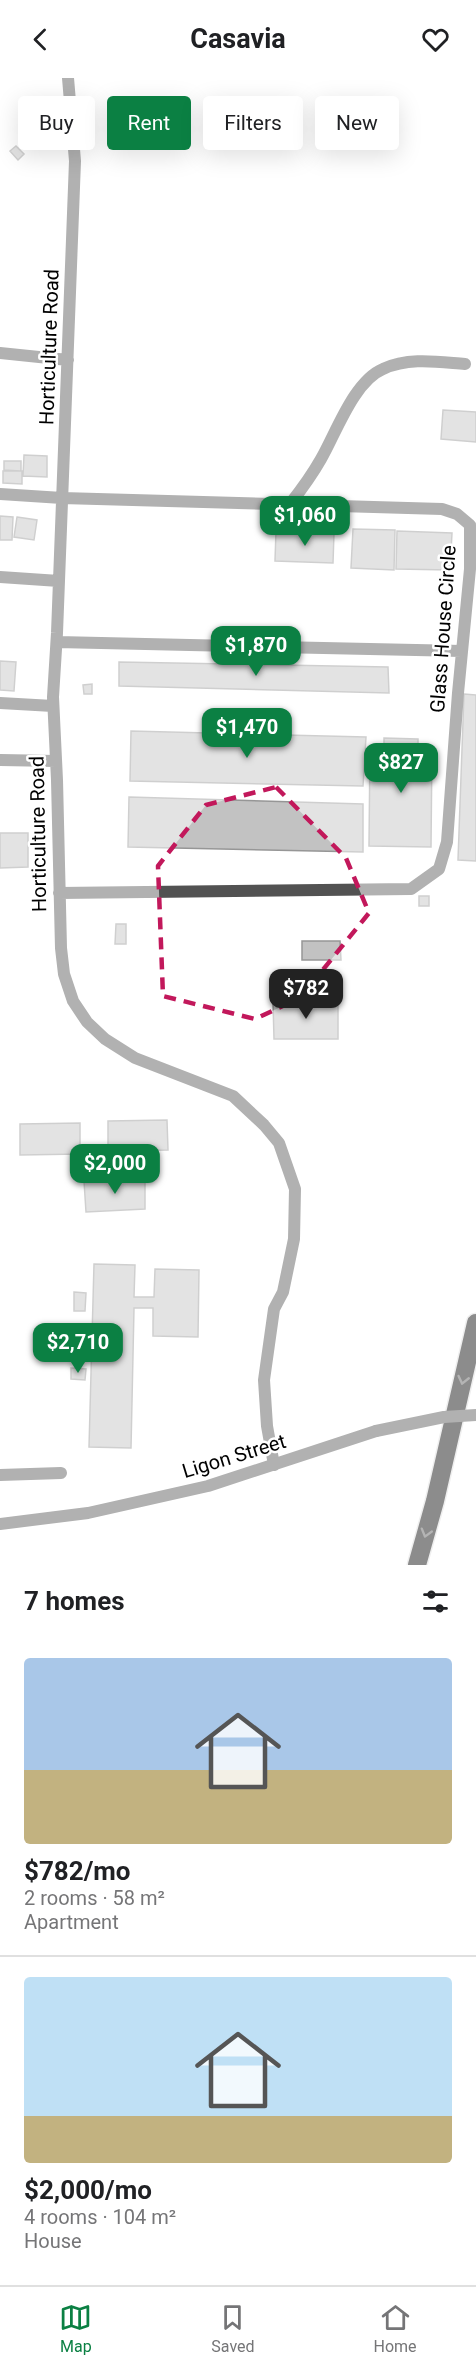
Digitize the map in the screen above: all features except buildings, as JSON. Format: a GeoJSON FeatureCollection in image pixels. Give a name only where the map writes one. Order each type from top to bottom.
{"type":"FeatureCollection","features":[{"type":"Feature","properties":{"kind":"highway"},"geometry":{"type":"LineString","coordinates":[[417,1565],[435,1501],[476,1323]]}},
{"type":"Feature","properties":{"kind":"street","name":"Horticulture Road"},"geometry":{"type":"LineString","coordinates":[[68,78],[75,161],[53,706],[61,948],[64,974],[74,1001],[87,1022],[113,1044],[135,1058],[233,1096],[264,1125],[279,1143],[295,1189],[294,1239],[283,1292],[274,1309],[264,1380],[267,1426],[274,1465]]}},
{"type":"Feature","properties":{"kind":"street"},"geometry":{"type":"LineString","coordinates":[[0,353],[68,360]]}},
{"type":"Feature","properties":{"kind":"street"},"geometry":{"type":"LineString","coordinates":[[290,504],[308,482],[344,414],[364,383],[381,369],[419,361],[465,364]]}},
{"type":"Feature","properties":{"kind":"street","name":"Glass House Circle"},"geometry":{"type":"LineString","coordinates":[[0,494],[62,498],[442,509],[458,514],[470,525],[471,569],[447,842],[439,868],[411,890],[59,893]]}},
{"type":"Feature","properties":{"kind":"street"},"geometry":{"type":"LineString","coordinates":[[0,577],[59,581]]}},
{"type":"Feature","properties":{"kind":"street"},"geometry":{"type":"LineString","coordinates":[[57,642],[462,651]]}},
{"type":"Feature","properties":{"kind":"street"},"geometry":{"type":"LineString","coordinates":[[0,703],[53,706]]}},
{"type":"Feature","properties":{"kind":"street"},"geometry":{"type":"LineString","coordinates":[[0,760],[56,761]]}},
{"type":"Feature","properties":{"kind":"street","name":"Ligon Street"},"geometry":{"type":"LineString","coordinates":[[0,1524],[88,1514],[208,1486],[376,1431],[444,1417],[476,1415]]}},
{"type":"Feature","properties":{"kind":"street"},"geometry":{"type":"LineString","coordinates":[[0,1475],[61,1473]]}},
{"type":"Feature","properties":{"kind":"highlighted area"},"geometry":{"type":"Polygon","coordinates":[[[276,787],[346,858],[369,913],[300,998],[255,1019],[163,996],[158,866],[206,805],[276,787]]]}}]}
